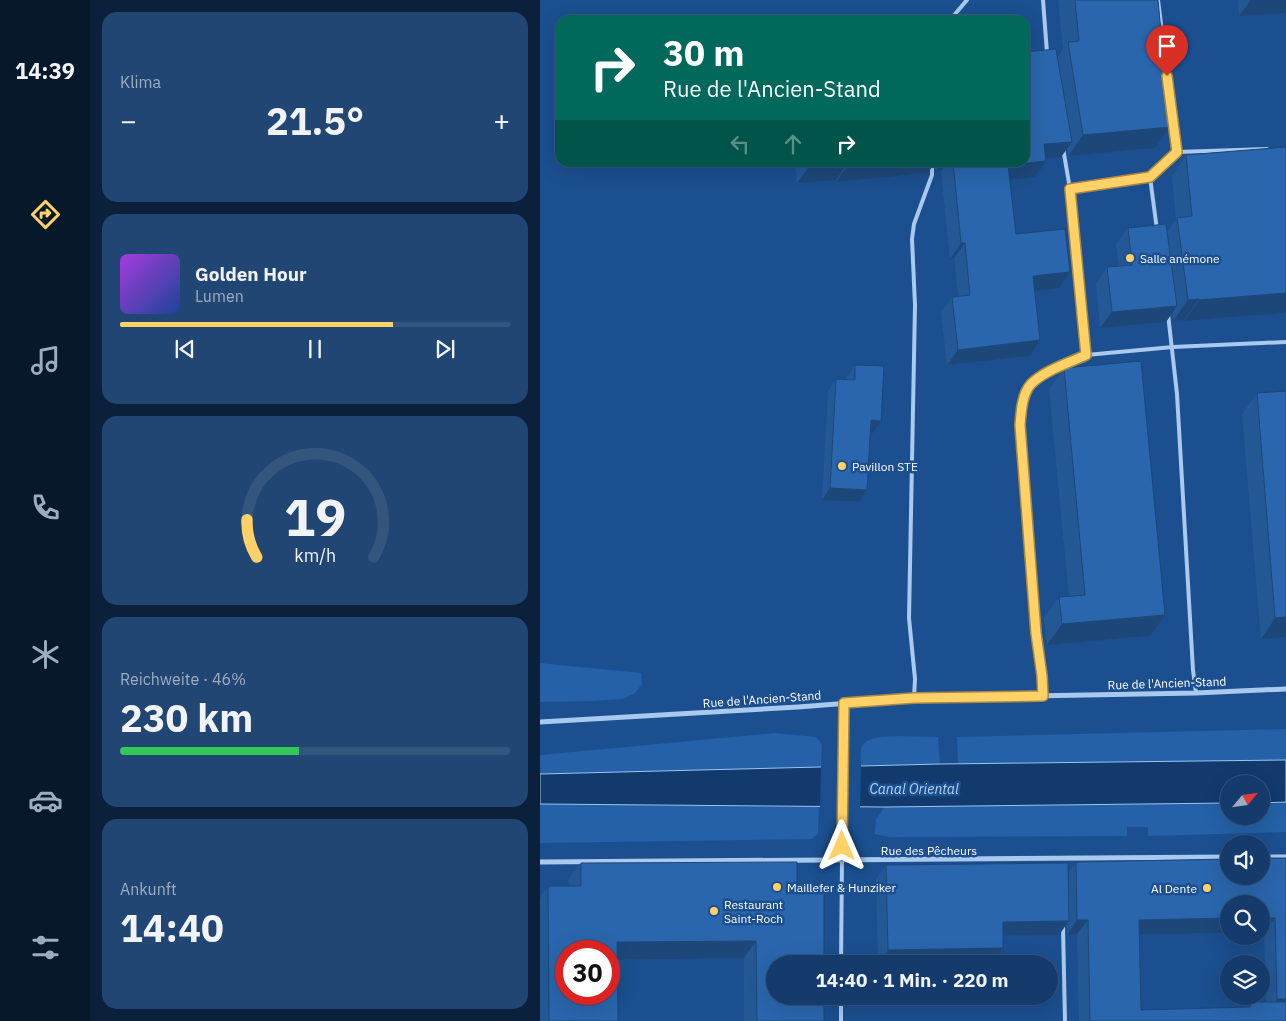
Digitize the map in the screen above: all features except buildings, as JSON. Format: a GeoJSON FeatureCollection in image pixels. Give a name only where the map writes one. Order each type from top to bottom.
{"type":"FeatureCollection","features":[{"type":"Feature","properties":{"kind":"street","name":"Rue de l'Ancien-Stand"},"geometry":{"type":"LineString","coordinates":[[540,722],[798,707],[914,698],[1196,693],[1286,689]]}},
{"type":"Feature","properties":{"kind":"street"},"geometry":{"type":"LineString","coordinates":[[842,860],[844,703]]}},
{"type":"Feature","properties":{"kind":"street"},"geometry":{"type":"LineString","coordinates":[[1270,857],[1286,857]]}},
{"type":"Feature","properties":{"kind":"street","name":"Rue des Pêcheurs"},"geometry":{"type":"LineString","coordinates":[[540,862],[1220,858]]}},
{"type":"Feature","properties":{"kind":"lane"},"geometry":{"type":"LineString","coordinates":[[954,15],[967,0]]}},
{"type":"Feature","properties":{"kind":"lane"},"geometry":{"type":"LineString","coordinates":[[1043,0],[1048,60]]}},
{"type":"Feature","properties":{"kind":"lane"},"geometry":{"type":"LineString","coordinates":[[1158,0],[1177,152]]}},
{"type":"Feature","properties":{"kind":"lane"},"geometry":{"type":"LineString","coordinates":[[1062,143],[1070,189],[1086,355]]}},
{"type":"Feature","properties":{"kind":"lane"},"geometry":{"type":"LineString","coordinates":[[1070,189],[1150,177],[1177,152],[1276,148]]}},
{"type":"Feature","properties":{"kind":"lane"},"geometry":{"type":"LineString","coordinates":[[914,698],[915,679],[908,618],[915,305],[912,239],[914,224],[932,175],[932,167]]}},
{"type":"Feature","properties":{"kind":"lane"},"geometry":{"type":"LineString","coordinates":[[1150,177],[1158,234]]}},
{"type":"Feature","properties":{"kind":"lane"},"geometry":{"type":"LineString","coordinates":[[1168,309],[1173,347],[1196,693]]}},
{"type":"Feature","properties":{"kind":"lane"},"geometry":{"type":"LineString","coordinates":[[1043,696],[1036,633],[1020,425],[1021,407],[1030,385],[1046,374],[1086,355],[1173,347],[1286,342]]}},
{"type":"Feature","properties":{"kind":"lane"},"geometry":{"type":"LineString","coordinates":[[1061,859],[1061,868]]}},
{"type":"Feature","properties":{"kind":"lane"},"geometry":{"type":"LineString","coordinates":[[841,955],[842,860]]}},
{"type":"Feature","properties":{"kind":"lane"},"geometry":{"type":"LineString","coordinates":[[1062,916],[1065,1021]]}},
{"type":"Feature","properties":{"kind":"lane"},"geometry":{"type":"LineString","coordinates":[[841,1005],[841,1021]]}},
{"type":"Feature","properties":{"kind":"shaded area"},"geometry":{"type":"Polygon","coordinates":[[[540,663],[641,673],[642,684],[635,693],[623,699],[540,702],[540,663]]]}},
{"type":"Feature","properties":{"kind":"shaded area"},"geometry":{"type":"Polygon","coordinates":[[[1286,729],[1286,760],[958,764],[957,737],[1286,729]]]}},
{"type":"Feature","properties":{"kind":"shaded area"},"geometry":{"type":"Polygon","coordinates":[[[775,733],[816,737],[822,744],[821,767],[540,774],[540,755],[775,733]]]}},
{"type":"Feature","properties":{"kind":"shaded area"},"geometry":{"type":"Polygon","coordinates":[[[898,736],[938,737],[940,764],[861,766],[861,749],[863,744],[872,739],[898,736]]]}},
{"type":"Feature","properties":{"kind":"shaded area"},"geometry":{"type":"Polygon","coordinates":[[[1286,802],[1286,832],[1148,836],[1148,827],[1127,827],[1127,836],[889,837],[875,834],[876,820],[884,807],[1220,803],[1220,825],[1270,825],[1270,803],[1286,802]]]}},
{"type":"Feature","properties":{"kind":"shaded area"},"geometry":{"type":"Polygon","coordinates":[[[540,804],[819,807],[818,834],[811,839],[540,843],[540,804]]]}},
{"type":"Feature","properties":{"kind":"water","name":"Canal Oriental"},"geometry":{"type":"Polygon","coordinates":[[[1286,760],[1286,802],[1270,803],[1270,775],[1220,775],[1220,803],[884,807],[540,804],[540,774],[940,764],[1286,760]]]}},
{"type":"Feature","properties":{"kind":"pier"},"geometry":{"type":"Polygon","coordinates":[[[861,764],[860,810],[820,810],[821,765],[861,764]]]}},
{"type":"Feature","properties":{"kind":"place","name":"Salle anémone"},"geometry":{"type":"Point","coordinates":[1130,258]}},
{"type":"Feature","properties":{"kind":"place","name":"Pavillon STE"},"geometry":{"type":"Point","coordinates":[842,466]}},
{"type":"Feature","properties":{"kind":"place","name":"Maillefer & Hunziker"},"geometry":{"type":"Point","coordinates":[777,887]}},
{"type":"Feature","properties":{"kind":"place","name":"Al Dente"},"geometry":{"type":"Point","coordinates":[1207,888]}},
{"type":"Feature","properties":{"kind":"place","name":"Restaurant Saint-Roch"},"geometry":{"type":"Point","coordinates":[714,911]}},
{"type":"Feature","properties":{"kind":"route"},"geometry":{"type":"LineString","coordinates":[[842,846],[844,703],[914,698],[1043,696],[1036,633],[1020,425],[1021,407],[1030,385],[1046,374],[1086,355],[1070,189],[1150,177],[1177,152],[1167,76]]}}]}
